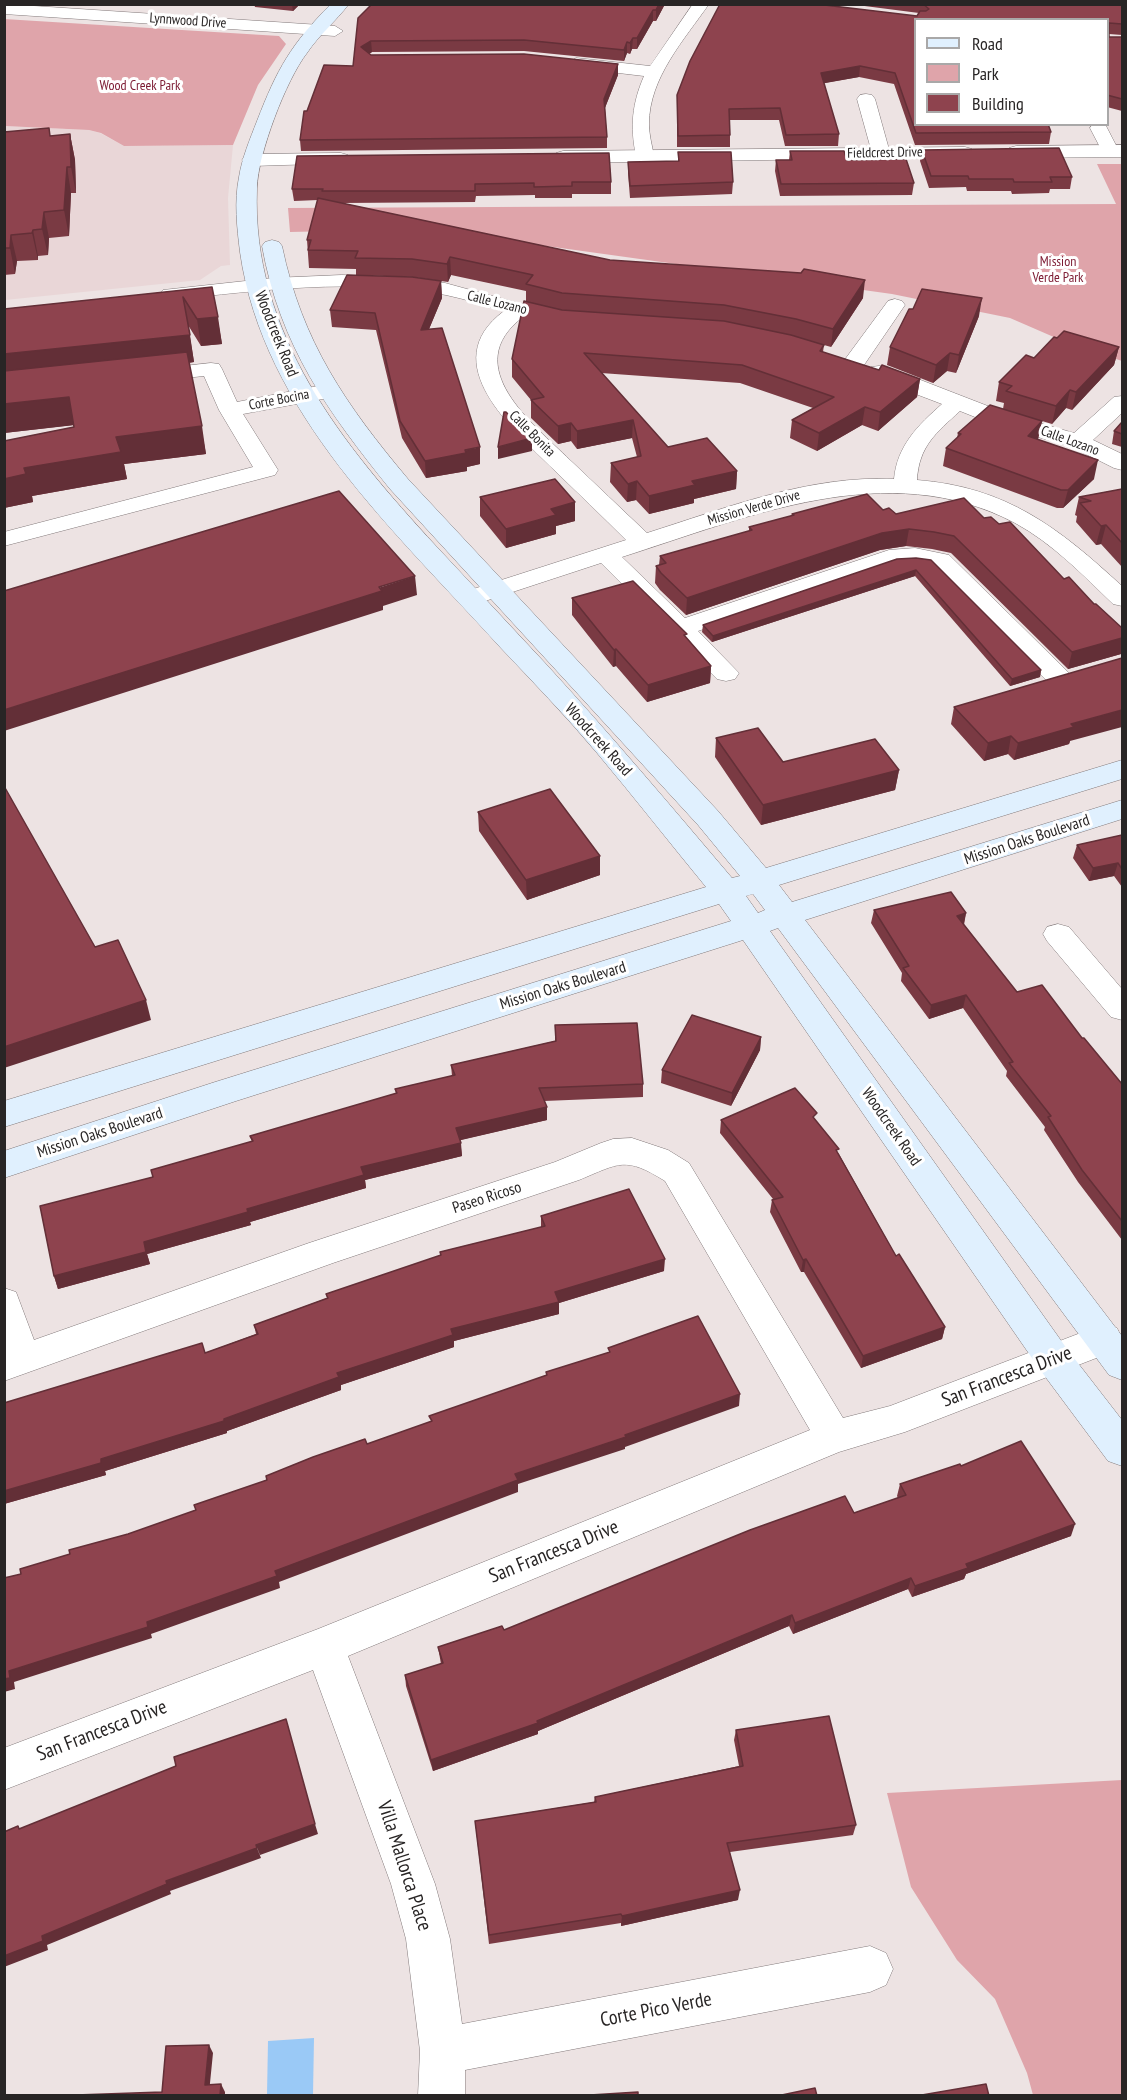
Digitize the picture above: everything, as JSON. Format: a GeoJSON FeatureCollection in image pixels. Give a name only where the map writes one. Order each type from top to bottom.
{"type":"FeatureCollection","features":[{"type":"Feature","properties":{"kind":"main road","name":"Woodcreek Road"},"geometry":{"type":"LineString","coordinates":[[326,30],[341,4]]}},
{"type":"Feature","properties":{"kind":"main road","name":"Woodcreek Road"},"geometry":{"type":"LineString","coordinates":[[361,4],[326,30],[282,79],[262,160],[248,186],[247,219],[256,284],[281,356],[303,396],[349,463],[708,818],[787,916],[1113,1352]]}},
{"type":"Feature","properties":{"kind":"main road","name":"Woodcreek Road"},"geometry":{"type":"LineString","coordinates":[[262,160],[269,184]]}},
{"type":"Feature","properties":{"kind":"main road","name":"Woodcreek Road"},"geometry":{"type":"LineString","coordinates":[[270,221],[279,282],[294,324],[328,391],[362,440],[399,484],[483,594],[726,891],[1054,1359],[1122,1449]]}},
{"type":"Feature","properties":{"kind":"main road"},"geometry":{"type":"LineString","coordinates":[[4,1114],[1122,769]]}},
{"type":"Feature","properties":{"kind":"main road","name":"Mission Oaks Boulevard"},"geometry":{"type":"LineString","coordinates":[[4,1164],[224,1092],[1122,809]]}},
{"type":"Feature","properties":{"kind":"street"},"geometry":{"type":"LineString","coordinates":[[204,21],[222,4]]}},
{"type":"Feature","properties":{"kind":"street"},"geometry":{"type":"LineString","coordinates":[[645,156],[640,123],[643,97],[655,72],[701,4]]}},
{"type":"Feature","properties":{"kind":"street","name":"Lynnwood Drive"},"geometry":{"type":"LineString","coordinates":[[4,9],[326,30]]}},
{"type":"Feature","properties":{"kind":"street"},"geometry":{"type":"LineString","coordinates":[[562,62],[655,72]]}},
{"type":"Feature","properties":{"kind":"street"},"geometry":{"type":"LineString","coordinates":[[866,99],[881,153]]}},
{"type":"Feature","properties":{"kind":"street"},"geometry":{"type":"LineString","coordinates":[[1100,128],[1116,151]]}},
{"type":"Feature","properties":{"kind":"street","name":"Fieldcrest Drive"},"geometry":{"type":"LineString","coordinates":[[549,157],[1116,151]]}},
{"type":"Feature","properties":{"kind":"street"},"geometry":{"type":"LineString","coordinates":[[262,160],[359,159]]}},
{"type":"Feature","properties":{"kind":"street","name":"Calle Lozano"},"geometry":{"type":"LineString","coordinates":[[153,295],[279,282],[413,285],[446,290],[562,319],[583,321]]}},
{"type":"Feature","properties":{"kind":"street"},"geometry":{"type":"LineString","coordinates":[[854,363],[895,305]]}},
{"type":"Feature","properties":{"kind":"street","name":"Calle Bonita"},"geometry":{"type":"LineString","coordinates":[[520,309],[501,324],[491,341],[487,369],[496,395],[511,415],[642,542]]}},
{"type":"Feature","properties":{"kind":"street","name":"Calle Lozano"},"geometry":{"type":"LineString","coordinates":[[831,356],[956,403],[1078,441],[1122,463]]}},
{"type":"Feature","properties":{"kind":"street","name":"Corte Bocina"},"geometry":{"type":"LineString","coordinates":[[128,378],[211,369],[230,410],[328,391]]}},
{"type":"Feature","properties":{"kind":"street"},"geometry":{"type":"LineString","coordinates":[[1078,441],[1122,402]]}},
{"type":"Feature","properties":{"kind":"street"},"geometry":{"type":"LineString","coordinates":[[905,485],[907,461],[927,429],[956,403]]}},
{"type":"Feature","properties":{"kind":"street"},"geometry":{"type":"LineString","coordinates":[[4,539],[267,470],[230,410]]}},
{"type":"Feature","properties":{"kind":"street","name":"Mission Verde Drive"},"geometry":{"type":"LineString","coordinates":[[483,594],[779,498],[853,486],[905,485],[976,500],[1009,511],[1058,540],[1122,599]]}},
{"type":"Feature","properties":{"kind":"street"},"geometry":{"type":"LineString","coordinates":[[606,554],[726,673]]}},
{"type":"Feature","properties":{"kind":"street"},"geometry":{"type":"LineString","coordinates":[[682,628],[889,557],[904,554],[922,555],[940,560],[1073,679],[1033,690]]}},
{"type":"Feature","properties":{"kind":"street"},"geometry":{"type":"LineString","coordinates":[[1058,934],[1122,1009]]}},
{"type":"Feature","properties":{"kind":"street","name":"Paseo Ricoso"},"geometry":{"type":"LineString","coordinates":[[13,1363],[321,1253],[567,1171],[614,1152],[632,1151],[656,1159],[677,1172],[834,1437]]}},
{"type":"Feature","properties":{"kind":"street"},"geometry":{"type":"LineString","coordinates":[[4,1302],[13,1363]]}},
{"type":"Feature","properties":{"kind":"street","name":"San Francesca Drive"},"geometry":{"type":"LineString","coordinates":[[4,1768],[324,1646],[834,1437],[892,1421],[1054,1359],[1113,1352]]}},
{"type":"Feature","properties":{"kind":"street","name":"Villa Mallorca Place"},"geometry":{"type":"LineString","coordinates":[[324,1646],[413,1884],[428,1939],[443,2051],[441,2096]]}},
{"type":"Feature","properties":{"kind":"street","name":"Corte Pico Verde"},"geometry":{"type":"LineString","coordinates":[[443,2051],[870,1969]]}},
{"type":"Feature","properties":{"kind":"shaded area"},"geometry":{"type":"Polygon","coordinates":[[[4,126],[89,130],[100,133],[124,146],[233,145],[228,198],[230,265],[221,266],[200,280],[5,300],[4,126]]]}},
{"type":"Feature","properties":{"kind":"green space","name":"Wood Creek Park"},"geometry":{"type":"Polygon","coordinates":[[[4,19],[279,36],[286,44],[258,85],[233,145],[124,146],[101,133],[89,130],[5,126],[4,19]]]}},
{"type":"Feature","properties":{"kind":"green space","name":"Mission Verde Park"},"geometry":{"type":"Polygon","coordinates":[[[1097,164],[1122,164],[1122,361],[1063,341],[1010,318],[892,294],[424,229],[290,232],[288,208],[1116,204],[1097,164]]]}},
{"type":"Feature","properties":{"kind":"green space"},"geometry":{"type":"Polygon","coordinates":[[[1122,1780],[1122,2095],[1033,2095],[1027,2073],[995,1999],[957,1960],[911,1887],[887,1793],[1122,1780]]]}},
{"type":"Feature","properties":{"kind":"water"},"geometry":{"type":"Polygon","coordinates":[[[314,2038],[313,2095],[267,2095],[268,2041],[314,2038]]]}},
{"type":"Feature","properties":{"kind":"building"},"geometry":{"type":"Polygon","coordinates":[[[372,4],[659,4],[637,38],[633,38],[630,43],[627,42],[624,50],[524,40],[371,41],[361,47],[371,55],[524,54],[618,64],[604,99],[607,137],[300,140],[304,111],[307,111],[324,65],[353,66],[358,18],[372,4]]]}},
{"type":"Feature","properties":{"kind":"building"},"geometry":{"type":"Polygon","coordinates":[[[720,4],[816,4],[917,16],[920,11],[929,9],[923,4],[1122,4],[1122,24],[1109,23],[1109,18],[914,18],[914,126],[1049,126],[1051,132],[916,133],[895,73],[860,66],[821,73],[839,134],[786,135],[780,108],[729,109],[730,135],[678,136],[677,95],[690,61],[720,4]]]}},
{"type":"Feature","properties":{"kind":"building"},"geometry":{"type":"Polygon","coordinates":[[[1109,37],[1122,37],[1122,99],[1109,96],[1109,37]]]}},
{"type":"Feature","properties":{"kind":"building"},"geometry":{"type":"Polygon","coordinates":[[[49,128],[50,136],[70,134],[71,167],[67,167],[64,210],[44,212],[42,229],[33,230],[32,233],[11,235],[10,248],[4,248],[4,132],[49,128]]]}},
{"type":"Feature","properties":{"kind":"building"},"geometry":{"type":"Polygon","coordinates":[[[1059,148],[1072,177],[1050,177],[1052,182],[1014,182],[1013,179],[931,176],[922,150],[1059,148]]]}},
{"type":"Feature","properties":{"kind":"building"},"geometry":{"type":"Polygon","coordinates":[[[790,151],[844,151],[847,160],[906,159],[914,183],[781,184],[776,160],[792,160],[790,151]]]}},
{"type":"Feature","properties":{"kind":"building"},"geometry":{"type":"Polygon","coordinates":[[[678,152],[731,152],[733,182],[630,186],[628,162],[679,161],[678,152]]]}},
{"type":"Feature","properties":{"kind":"building"},"geometry":{"type":"Polygon","coordinates":[[[609,153],[611,182],[572,182],[572,186],[534,187],[534,183],[475,184],[475,191],[292,189],[297,156],[609,153]]]}},
{"type":"Feature","properties":{"kind":"building"},"geometry":{"type":"Polygon","coordinates":[[[318,198],[610,260],[801,273],[804,269],[865,280],[833,329],[796,319],[724,305],[562,293],[526,284],[533,275],[450,257],[447,264],[412,259],[355,258],[358,251],[308,250],[311,240],[307,240],[318,198]]]}},
{"type":"Feature","properties":{"kind":"building"},"geometry":{"type":"Polygon","coordinates":[[[347,275],[412,277],[441,281],[421,330],[442,328],[480,447],[465,450],[466,453],[425,461],[400,421],[375,313],[330,310],[347,275]]]}},
{"type":"Feature","properties":{"kind":"building"},"geometry":{"type":"Polygon","coordinates":[[[212,287],[218,317],[197,319],[183,297],[190,335],[4,354],[4,309],[212,287]]]}},
{"type":"Feature","properties":{"kind":"building"},"geometry":{"type":"Polygon","coordinates":[[[922,289],[982,298],[959,355],[950,353],[936,365],[890,347],[922,289]]]}},
{"type":"Feature","properties":{"kind":"building"},"geometry":{"type":"Polygon","coordinates":[[[524,301],[562,310],[724,321],[791,335],[824,345],[820,351],[879,370],[882,365],[920,379],[880,412],[865,407],[819,433],[792,420],[834,397],[742,365],[584,353],[668,447],[707,438],[737,471],[692,481],[695,485],[649,496],[637,481],[628,484],[611,463],[641,456],[633,420],[577,431],[571,423],[558,426],[531,400],[544,397],[512,359],[524,301]]]}},
{"type":"Feature","properties":{"kind":"building"},"geometry":{"type":"Polygon","coordinates":[[[1064,331],[1119,347],[1076,392],[1070,390],[1056,406],[1006,391],[1012,386],[999,382],[1026,355],[1034,358],[1054,337],[1057,338],[1064,331]]]}},
{"type":"Feature","properties":{"kind":"building"},"geometry":{"type":"Polygon","coordinates":[[[187,352],[202,426],[116,437],[121,452],[24,468],[26,474],[4,479],[4,441],[74,427],[69,397],[4,404],[4,371],[187,352]]]}},
{"type":"Feature","properties":{"kind":"building"},"geometry":{"type":"Polygon","coordinates":[[[990,405],[1042,421],[1028,436],[1098,460],[1068,490],[1061,490],[946,448],[961,434],[958,433],[990,405]]]}},
{"type":"Feature","properties":{"kind":"building"},"geometry":{"type":"Polygon","coordinates":[[[504,412],[506,412],[532,438],[498,447],[504,412]]]}},
{"type":"Feature","properties":{"kind":"building"},"geometry":{"type":"Polygon","coordinates":[[[1122,422],[1122,434],[1114,431],[1122,422]]]}},
{"type":"Feature","properties":{"kind":"building"},"geometry":{"type":"Polygon","coordinates":[[[555,479],[575,502],[551,509],[556,515],[506,529],[480,497],[555,479]]]}},
{"type":"Feature","properties":{"kind":"building"},"geometry":{"type":"Polygon","coordinates":[[[1122,489],[1122,543],[1106,525],[1101,526],[1080,503],[1091,501],[1079,497],[1122,489]]]}},
{"type":"Feature","properties":{"kind":"building"},"geometry":{"type":"Polygon","coordinates":[[[339,491],[415,576],[379,587],[382,591],[4,710],[4,591],[339,491]]]}},
{"type":"Feature","properties":{"kind":"building"},"geometry":{"type":"Polygon","coordinates":[[[867,494],[883,510],[889,508],[896,514],[964,498],[984,518],[991,517],[999,524],[1010,522],[1064,579],[1069,577],[1094,604],[1122,628],[1122,638],[1072,652],[954,536],[934,532],[909,529],[882,533],[687,598],[656,566],[666,563],[660,556],[752,530],[749,527],[794,515],[792,514],[867,494]]]}},
{"type":"Feature","properties":{"kind":"building"},"geometry":{"type":"Polygon","coordinates":[[[897,559],[931,560],[1041,670],[1012,679],[916,570],[713,636],[703,625],[897,559]]]}},
{"type":"Feature","properties":{"kind":"building"},"geometry":{"type":"Polygon","coordinates":[[[633,581],[687,634],[684,635],[711,666],[648,685],[616,649],[614,650],[572,598],[633,581]]]}},
{"type":"Feature","properties":{"kind":"building"},"geometry":{"type":"Polygon","coordinates":[[[1122,658],[1122,710],[1071,724],[1074,727],[1018,743],[1011,736],[988,743],[954,707],[1122,658]]]}},
{"type":"Feature","properties":{"kind":"building"},"geometry":{"type":"Polygon","coordinates":[[[758,728],[783,762],[875,739],[899,770],[763,805],[716,738],[758,728]]]}},
{"type":"Feature","properties":{"kind":"building"},"geometry":{"type":"Polygon","coordinates":[[[4,786],[95,947],[118,940],[146,1000],[4,1047],[4,786]]]}},
{"type":"Feature","properties":{"kind":"building"},"geometry":{"type":"Polygon","coordinates":[[[550,789],[600,856],[526,880],[478,812],[550,789]]]}},
{"type":"Feature","properties":{"kind":"building"},"geometry":{"type":"Polygon","coordinates":[[[1122,835],[1122,869],[1118,863],[1093,868],[1077,845],[1122,835]]]}},
{"type":"Feature","properties":{"kind":"building"},"geometry":{"type":"Polygon","coordinates":[[[951,892],[966,913],[957,916],[1017,992],[1042,985],[1082,1038],[1122,1084],[1122,1221],[1082,1170],[1048,1117],[1051,1116],[1009,1063],[1013,1062],[966,995],[931,1005],[903,968],[909,966],[874,910],[951,892]]]}},
{"type":"Feature","properties":{"kind":"building"},"geometry":{"type":"Polygon","coordinates":[[[692,1015],[761,1037],[732,1093],[662,1070],[692,1015]]]}},
{"type":"Feature","properties":{"kind":"building"},"geometry":{"type":"Polygon","coordinates":[[[637,1023],[643,1084],[539,1088],[547,1107],[456,1128],[461,1143],[361,1167],[364,1175],[144,1242],[146,1252],[54,1276],[40,1206],[153,1177],[151,1170],[253,1141],[250,1136],[397,1093],[395,1089],[455,1075],[451,1065],[556,1041],[555,1025],[637,1023]]]}},
{"type":"Feature","properties":{"kind":"building"},"geometry":{"type":"Polygon","coordinates":[[[795,1088],[817,1113],[813,1117],[839,1149],[836,1150],[896,1256],[899,1254],[945,1327],[863,1356],[806,1259],[803,1260],[772,1200],[783,1197],[721,1120],[795,1088]]]}},
{"type":"Feature","properties":{"kind":"building"},"geometry":{"type":"Polygon","coordinates":[[[629,1189],[665,1259],[555,1292],[559,1302],[451,1329],[453,1335],[337,1373],[339,1377],[224,1419],[224,1421],[101,1459],[101,1463],[4,1491],[4,1403],[202,1343],[205,1353],[258,1334],[254,1325],[328,1298],[326,1294],[441,1255],[440,1252],[545,1226],[541,1216],[629,1189]]]}},
{"type":"Feature","properties":{"kind":"building"},"geometry":{"type":"Polygon","coordinates":[[[698,1316],[740,1394],[625,1435],[626,1437],[515,1474],[518,1480],[275,1571],[277,1576],[147,1622],[148,1627],[9,1671],[10,1678],[4,1679],[4,1578],[21,1574],[20,1569],[70,1554],[69,1550],[128,1534],[196,1510],[194,1505],[267,1480],[266,1476],[313,1457],[365,1439],[367,1444],[432,1421],[429,1416],[547,1375],[546,1372],[610,1352],[608,1348],[698,1316]]]}},
{"type":"Feature","properties":{"kind":"building"},"geometry":{"type":"Polygon","coordinates":[[[1021,1441],[1075,1524],[966,1564],[968,1568],[915,1586],[911,1578],[795,1623],[792,1615],[537,1721],[538,1723],[431,1760],[405,1675],[443,1663],[438,1647],[502,1626],[504,1630],[750,1530],[845,1496],[854,1513],[906,1495],[900,1484],[960,1464],[961,1466],[1021,1441]]]}},
{"type":"Feature","properties":{"kind":"building"},"geometry":{"type":"Polygon","coordinates":[[[829,1716],[856,1825],[727,1843],[740,1890],[622,1916],[621,1914],[489,1935],[475,1821],[596,1802],[595,1797],[743,1766],[736,1730],[829,1716]]]}},
{"type":"Feature","properties":{"kind":"building"},"geometry":{"type":"Polygon","coordinates":[[[286,1719],[315,1824],[166,1881],[167,1884],[42,1936],[43,1941],[4,1956],[4,1832],[18,1826],[19,1829],[176,1766],[174,1757],[286,1719]]]}},
{"type":"Feature","properties":{"kind":"building"},"geometry":{"type":"Polygon","coordinates":[[[209,2045],[205,2085],[221,2084],[220,2096],[47,2096],[162,2092],[166,2046],[209,2045]]]}},
{"type":"Feature","properties":{"kind":"building"},"geometry":{"type":"Polygon","coordinates":[[[986,2084],[989,2096],[916,2096],[986,2084]]]}},
{"type":"Feature","properties":{"kind":"building"},"geometry":{"type":"Polygon","coordinates":[[[815,2088],[817,2096],[777,2096],[815,2088]]]}},
{"type":"Feature","properties":{"kind":"building"},"geometry":{"type":"Polygon","coordinates":[[[638,2092],[638,2096],[574,2096],[638,2092]]]}}]}
